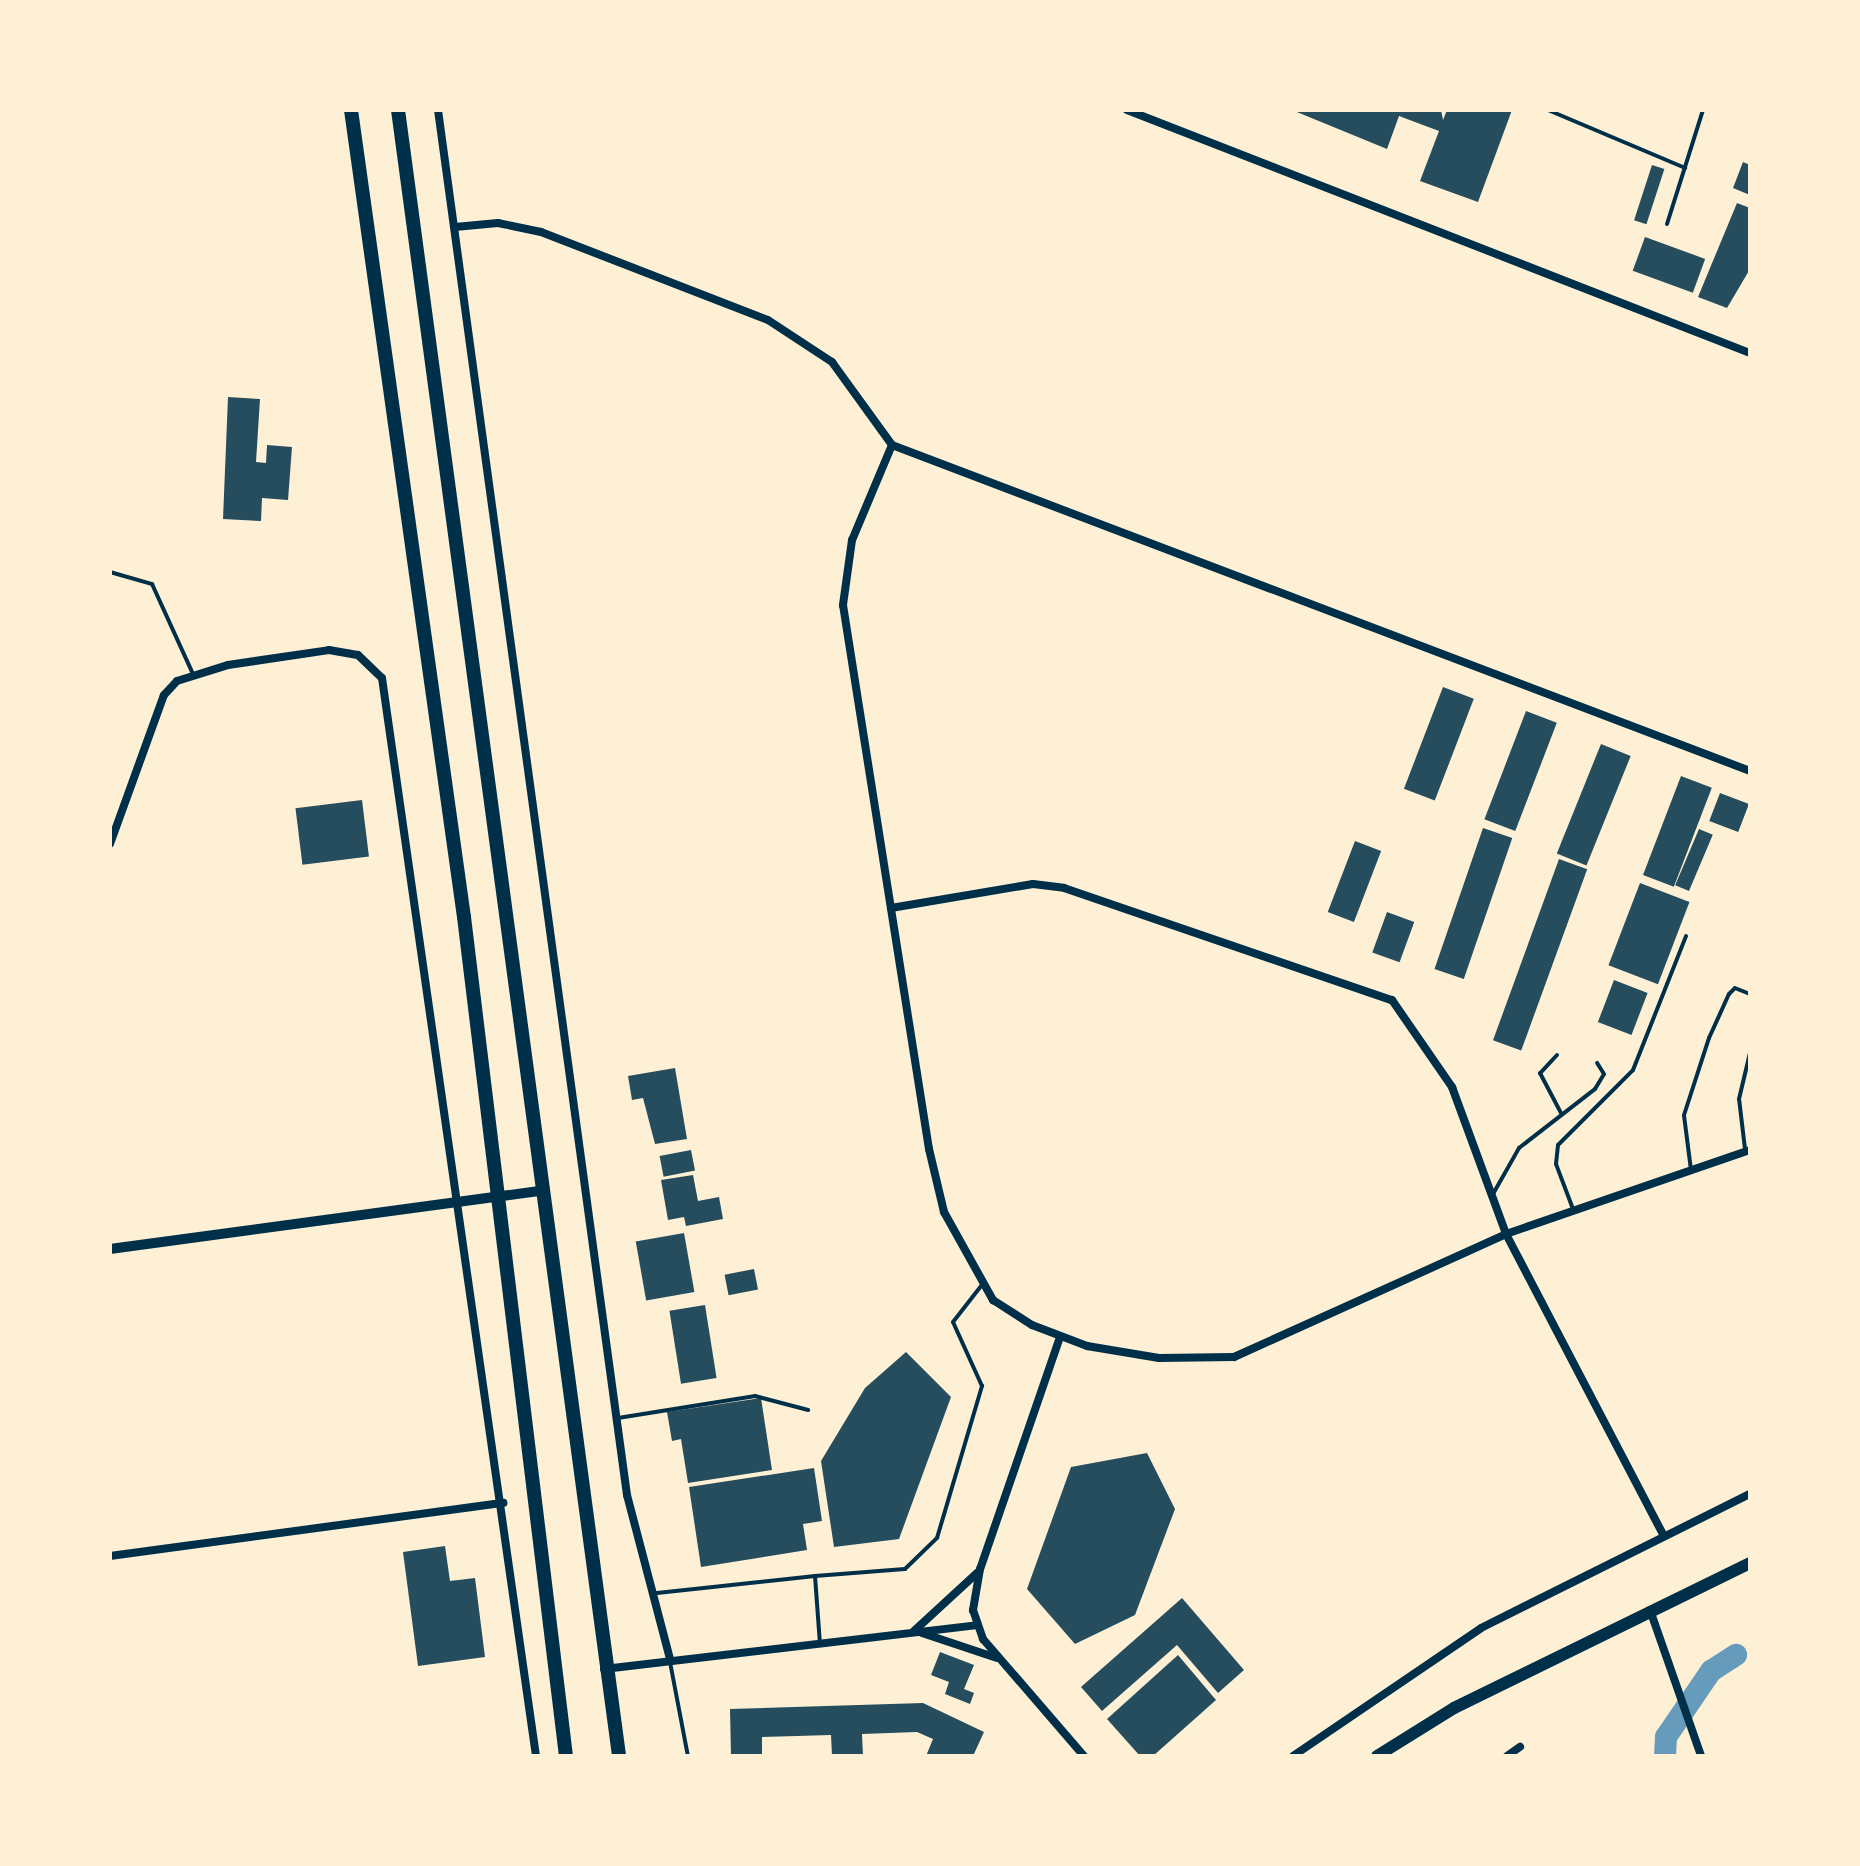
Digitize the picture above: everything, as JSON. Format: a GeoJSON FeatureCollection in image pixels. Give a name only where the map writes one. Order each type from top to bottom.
{"type":"FeatureCollection","features":[{"type":"Feature","properties":{"kind":"highway"},"geometry":{"type":"LineString","coordinates":[[351,110],[497,1196],[566,1756]]}},
{"type":"Feature","properties":{"kind":"highway"},"geometry":{"type":"LineString","coordinates":[[398,110],[603,1669],[619,1756]]}},
{"type":"Feature","properties":{"kind":"main road"},"geometry":{"type":"LineString","coordinates":[[1377,1756],[1454,1708],[1649,1609],[1750,1563]]}},
{"type":"Feature","properties":{"kind":"street"},"geometry":{"type":"LineString","coordinates":[[438,110],[616,1418],[635,1536],[657,1593],[670,1659]]}},
{"type":"Feature","properties":{"kind":"street"},"geometry":{"type":"LineString","coordinates":[[1127,110],[1750,353]]}},
{"type":"Feature","properties":{"kind":"street"},"geometry":{"type":"LineString","coordinates":[[455,227],[529,229],[768,320],[832,362],[892,445],[1750,771]]}},
{"type":"Feature","properties":{"kind":"street"},"geometry":{"type":"LineString","coordinates":[[892,445],[852,540],[843,605],[929,1149],[944,1212],[981,1286],[1060,1337],[1159,1358],[1234,1357],[1506,1234],[1748,1151]]}},
{"type":"Feature","properties":{"kind":"street"},"geometry":{"type":"LineString","coordinates":[[110,844],[164,695],[193,674],[329,650],[358,655],[389,693],[457,1204],[503,1503],[536,1756]]}},
{"type":"Feature","properties":{"kind":"street"},"geometry":{"type":"LineString","coordinates":[[891,908],[1033,884],[1064,888],[1392,1000],[1446,1075],[1506,1234],[1663,1534]]}},
{"type":"Feature","properties":{"kind":"street"},"geometry":{"type":"LineString","coordinates":[[110,1249],[541,1191]]}},
{"type":"Feature","properties":{"kind":"street"},"geometry":{"type":"LineString","coordinates":[[1060,1337],[980,1569],[977,1625],[1002,1660],[1084,1756]]}},
{"type":"Feature","properties":{"kind":"street"},"geometry":{"type":"LineString","coordinates":[[1293,1756],[1481,1628],[1663,1534],[1750,1494]]}},
{"type":"Feature","properties":{"kind":"street"},"geometry":{"type":"LineString","coordinates":[[110,1556],[503,1503]]}},
{"type":"Feature","properties":{"kind":"street"},"geometry":{"type":"LineString","coordinates":[[914,1632],[980,1569]]}},
{"type":"Feature","properties":{"kind":"street"},"geometry":{"type":"LineString","coordinates":[[1649,1609],[1690,1710],[1701,1756]]}},
{"type":"Feature","properties":{"kind":"street"},"geometry":{"type":"LineString","coordinates":[[603,1669],[977,1625]]}},
{"type":"Feature","properties":{"kind":"street"},"geometry":{"type":"LineString","coordinates":[[914,1632],[1002,1660]]}},
{"type":"Feature","properties":{"kind":"street"},"geometry":{"type":"LineString","coordinates":[[1507,1756],[1520,1747]]}},
{"type":"Feature","properties":{"kind":"lane"},"geometry":{"type":"LineString","coordinates":[[1548,110],[1685,168]]}},
{"type":"Feature","properties":{"kind":"lane"},"geometry":{"type":"LineString","coordinates":[[1667,224],[1703,110]]}},
{"type":"Feature","properties":{"kind":"lane"},"geometry":{"type":"LineString","coordinates":[[110,572],[152,584],[193,674]]}},
{"type":"Feature","properties":{"kind":"lane"},"geometry":{"type":"LineString","coordinates":[[1574,1211],[1556,1164],[1558,1145],[1633,1070],[1686,936]]}},
{"type":"Feature","properties":{"kind":"lane"},"geometry":{"type":"LineString","coordinates":[[1691,1171],[1684,1115],[1709,1038],[1729,994],[1735,988],[1750,994]]}},
{"type":"Feature","properties":{"kind":"lane"},"geometry":{"type":"LineString","coordinates":[[1748,1151],[1739,1099],[1750,1053]]}},
{"type":"Feature","properties":{"kind":"lane"},"geometry":{"type":"LineString","coordinates":[[1557,1055],[1540,1073],[1561,1113]]}},
{"type":"Feature","properties":{"kind":"lane"},"geometry":{"type":"LineString","coordinates":[[1492,1196],[1512,1157],[1561,1113],[1595,1089],[1604,1074],[1597,1063]]}},
{"type":"Feature","properties":{"kind":"lane"},"geometry":{"type":"LineString","coordinates":[[657,1593],[905,1569],[937,1538],[982,1386],[953,1322],[981,1286]]}},
{"type":"Feature","properties":{"kind":"lane"},"geometry":{"type":"LineString","coordinates":[[616,1418],[755,1396],[808,1410]]}},
{"type":"Feature","properties":{"kind":"lane"},"geometry":{"type":"LineString","coordinates":[[815,1576],[820,1644]]}},
{"type":"Feature","properties":{"kind":"lane"},"geometry":{"type":"LineString","coordinates":[[670,1659],[688,1756]]}},
{"type":"Feature","properties":{"kind":"building"},"geometry":{"type":"Polygon","coordinates":[[[1292,110],[1441,110],[1443,120],[1447,110],[1512,110],[1478,202],[1420,181],[1439,131],[1399,116],[1387,149],[1292,110]]]}},
{"type":"Feature","properties":{"kind":"building"},"geometry":{"type":"Polygon","coordinates":[[[1743,162],[1750,165],[1750,195],[1733,188],[1743,162]]]}},
{"type":"Feature","properties":{"kind":"building"},"geometry":{"type":"Polygon","coordinates":[[[1652,165],[1664,169],[1646,224],[1634,220],[1652,165]]]}},
{"type":"Feature","properties":{"kind":"building"},"geometry":{"type":"Polygon","coordinates":[[[1737,203],[1750,208],[1750,269],[1727,308],[1698,297],[1737,203]]]}},
{"type":"Feature","properties":{"kind":"building"},"geometry":{"type":"Polygon","coordinates":[[[1645,237],[1705,259],[1693,293],[1633,271],[1645,237]]]}},
{"type":"Feature","properties":{"kind":"building"},"geometry":{"type":"Polygon","coordinates":[[[228,397],[260,399],[256,462],[266,463],[267,445],[292,447],[288,500],[262,498],[261,521],[223,519],[228,397]]]}},
{"type":"Feature","properties":{"kind":"building"},"geometry":{"type":"Polygon","coordinates":[[[1443,687],[1474,699],[1435,801],[1404,789],[1443,687]]]}},
{"type":"Feature","properties":{"kind":"building"},"geometry":{"type":"Polygon","coordinates":[[[1526,711],[1557,723],[1515,831],[1484,819],[1526,711]]]}},
{"type":"Feature","properties":{"kind":"building"},"geometry":{"type":"Polygon","coordinates":[[[1601,744],[1631,756],[1586,865],[1557,853],[1601,744]]]}},
{"type":"Feature","properties":{"kind":"building"},"geometry":{"type":"Polygon","coordinates":[[[1681,776],[1712,788],[1674,887],[1643,875],[1681,776]]]}},
{"type":"Feature","properties":{"kind":"building"},"geometry":{"type":"Polygon","coordinates":[[[1720,793],[1749,804],[1738,832],[1709,821],[1720,793]]]}},
{"type":"Feature","properties":{"kind":"building"},"geometry":{"type":"Polygon","coordinates":[[[362,800],[369,857],[302,865],[295,808],[362,800]]]}},
{"type":"Feature","properties":{"kind":"building"},"geometry":{"type":"Polygon","coordinates":[[[1483,828],[1512,838],[1464,979],[1434,969],[1483,828]]]}},
{"type":"Feature","properties":{"kind":"building"},"geometry":{"type":"Polygon","coordinates":[[[1699,829],[1713,835],[1689,891],[1675,885],[1699,829]]]}},
{"type":"Feature","properties":{"kind":"building"},"geometry":{"type":"Polygon","coordinates":[[[1355,841],[1381,851],[1354,922],[1328,912],[1355,841]]]}},
{"type":"Feature","properties":{"kind":"building"},"geometry":{"type":"Polygon","coordinates":[[[1559,859],[1587,869],[1521,1051],[1493,1040],[1559,859]]]}},
{"type":"Feature","properties":{"kind":"building"},"geometry":{"type":"Polygon","coordinates":[[[1640,883],[1689,902],[1658,984],[1608,965],[1640,883]]]}},
{"type":"Feature","properties":{"kind":"building"},"geometry":{"type":"Polygon","coordinates":[[[1387,912],[1414,922],[1400,962],[1372,952],[1387,912]]]}},
{"type":"Feature","properties":{"kind":"building"},"geometry":{"type":"Polygon","coordinates":[[[1614,980],[1648,993],[1631,1035],[1598,1022],[1614,980]]]}},
{"type":"Feature","properties":{"kind":"building"},"geometry":{"type":"Polygon","coordinates":[[[675,1068],[687,1139],[655,1144],[643,1098],[632,1100],[628,1076],[675,1068]]]}},
{"type":"Feature","properties":{"kind":"building"},"geometry":{"type":"Polygon","coordinates":[[[691,1150],[695,1171],[664,1177],[660,1156],[691,1150]]]}},
{"type":"Feature","properties":{"kind":"building"},"geometry":{"type":"Polygon","coordinates":[[[693,1175],[698,1201],[719,1197],[723,1219],[686,1226],[684,1217],[668,1220],[661,1180],[693,1175]]]}},
{"type":"Feature","properties":{"kind":"building"},"geometry":{"type":"Polygon","coordinates":[[[684,1233],[694,1292],[646,1301],[636,1242],[684,1233]]]}},
{"type":"Feature","properties":{"kind":"building"},"geometry":{"type":"Polygon","coordinates":[[[754,1269],[758,1290],[729,1295],[725,1275],[754,1269]]]}},
{"type":"Feature","properties":{"kind":"building"},"geometry":{"type":"Polygon","coordinates":[[[705,1305],[717,1378],[681,1384],[669,1311],[705,1305]]]}},
{"type":"Feature","properties":{"kind":"building"},"geometry":{"type":"Polygon","coordinates":[[[906,1352],[951,1397],[899,1539],[834,1547],[821,1461],[865,1388],[906,1352]]]}},
{"type":"Feature","properties":{"kind":"building"},"geometry":{"type":"Polygon","coordinates":[[[761,1398],[772,1470],[688,1483],[681,1439],[672,1441],[667,1412],[761,1398]]]}},
{"type":"Feature","properties":{"kind":"building"},"geometry":{"type":"Polygon","coordinates":[[[1147,1453],[1175,1509],[1135,1615],[1075,1644],[1027,1589],[1071,1467],[1147,1453]]]}},
{"type":"Feature","properties":{"kind":"building"},"geometry":{"type":"Polygon","coordinates":[[[814,1468],[822,1521],[803,1524],[807,1550],[701,1567],[689,1487],[814,1468]]]}},
{"type":"Feature","properties":{"kind":"building"},"geometry":{"type":"Polygon","coordinates":[[[445,1546],[450,1581],[475,1578],[485,1657],[418,1666],[403,1552],[445,1546]]]}},
{"type":"Feature","properties":{"kind":"building"},"geometry":{"type":"Polygon","coordinates":[[[1182,1598],[1244,1670],[1218,1693],[1177,1645],[1102,1711],[1081,1687],[1182,1598]]]}},
{"type":"Feature","properties":{"kind":"building"},"geometry":{"type":"Polygon","coordinates":[[[940,1652],[974,1665],[964,1689],[974,1693],[970,1704],[945,1694],[949,1682],[931,1675],[940,1652]]]}},
{"type":"Feature","properties":{"kind":"building"},"geometry":{"type":"Polygon","coordinates":[[[1178,1655],[1216,1700],[1153,1756],[1140,1756],[1107,1719],[1178,1655]]]}},
{"type":"Feature","properties":{"kind":"building"},"geometry":{"type":"Polygon","coordinates":[[[923,1703],[984,1732],[973,1756],[926,1756],[933,1739],[917,1732],[862,1734],[863,1756],[832,1756],[831,1735],[762,1737],[762,1756],[731,1756],[730,1709],[923,1703]]]}},
{"type":"Feature","properties":{"kind":"waterway"},"geometry":{"type":"LineString","coordinates":[[1665,1756],[1666,1737],[1711,1671],[1736,1655]]}}]}
